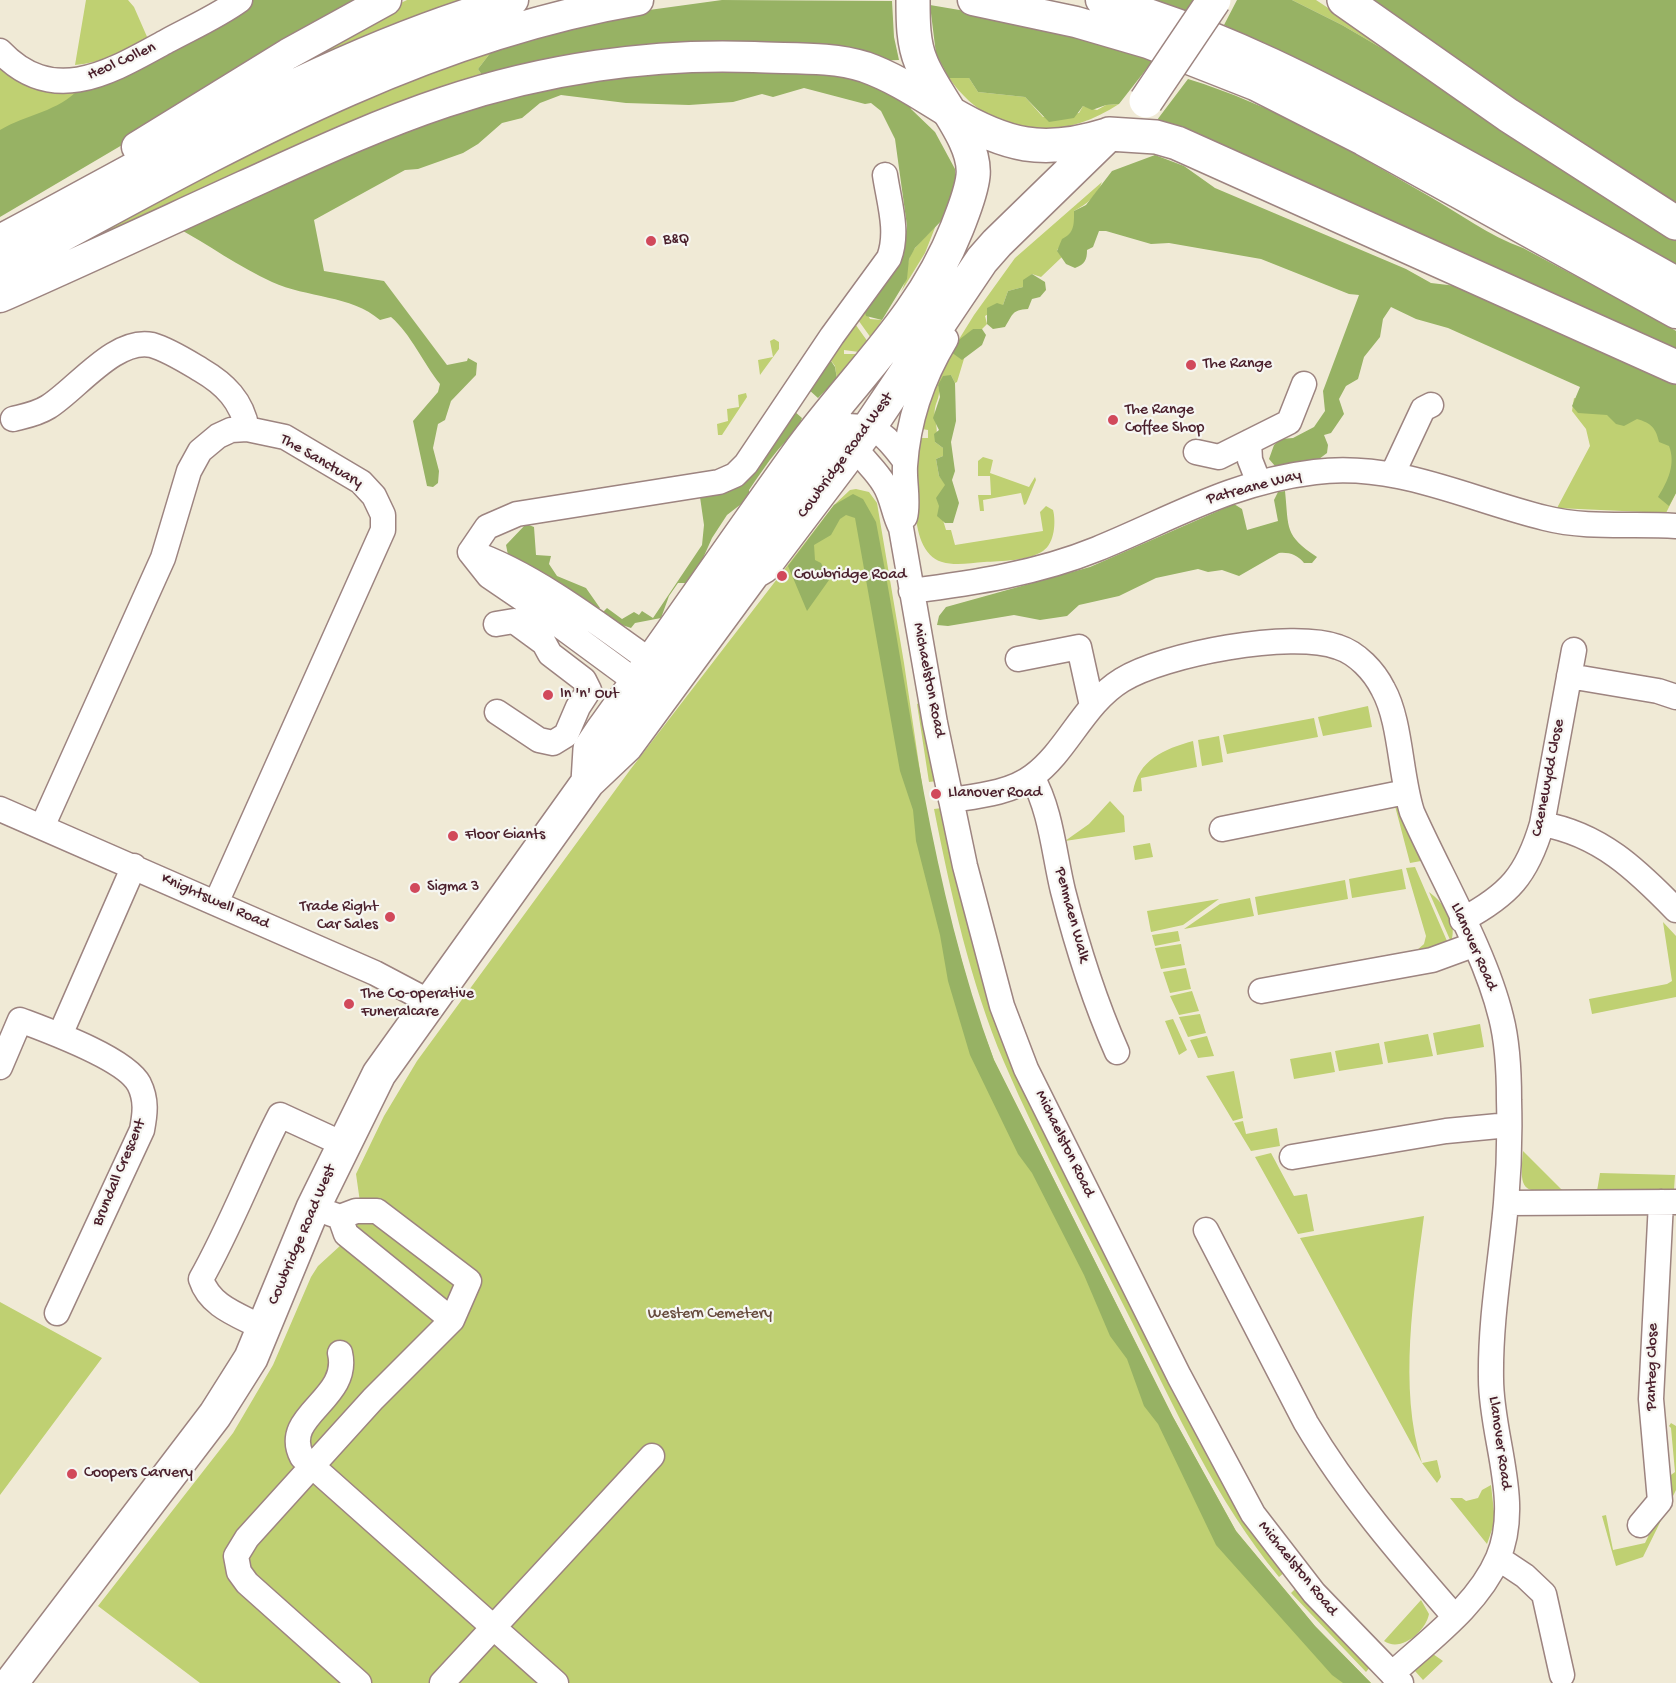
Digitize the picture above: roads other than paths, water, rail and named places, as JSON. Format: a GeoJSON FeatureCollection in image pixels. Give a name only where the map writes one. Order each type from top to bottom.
{"type":"FeatureCollection","features":[{"type":"Feature","properties":{"kind":"highway","name":"Cowbridge Road West"},"geometry":{"type":"LineString","coordinates":[[11,1683],[215,1415],[251,1358],[263,1328],[326,1212],[343,1143],[379,1074],[428,1001],[503,902],[588,782],[590,749],[754,572],[764,566],[851,428],[916,305],[944,258],[971,188],[973,163],[950,113],[921,64],[915,38],[913,0]]}},
{"type":"Feature","properties":{"kind":"highway","name":"Cowbridge Road West"},"geometry":{"type":"LineString","coordinates":[[655,680],[727,554],[803,448],[851,428],[997,243],[1146,101],[1214,0]]}},
{"type":"Feature","properties":{"kind":"highway"},"geometry":{"type":"LineString","coordinates":[[1344,0],[1508,115],[1676,223]]}},
{"type":"Feature","properties":{"kind":"highway"},"geometry":{"type":"LineString","coordinates":[[950,113],[977,129],[1003,140],[1029,146],[1059,147],[1109,134],[1149,136],[1176,143],[1676,367]]}},
{"type":"Feature","properties":{"kind":"main road"},"geometry":{"type":"LineString","coordinates":[[0,233],[278,60],[386,0]]}},
{"type":"Feature","properties":{"kind":"main road"},"geometry":{"type":"LineString","coordinates":[[0,240],[314,76],[444,21],[513,0]]}},
{"type":"Feature","properties":{"kind":"main road"},"geometry":{"type":"LineString","coordinates":[[0,270],[245,139],[349,89],[447,49],[500,32],[580,11],[638,0]]}},
{"type":"Feature","properties":{"kind":"main road"},"geometry":{"type":"LineString","coordinates":[[973,0],[1076,22],[1148,43],[1255,85],[1363,140],[1676,313]]}},
{"type":"Feature","properties":{"kind":"main road"},"geometry":{"type":"LineString","coordinates":[[1101,0],[1175,23],[1287,70],[1362,108],[1676,282]]}},
{"type":"Feature","properties":{"kind":"main road"},"geometry":{"type":"LineString","coordinates":[[0,297],[400,117],[486,90],[564,72],[674,58],[736,57],[829,61],[864,67],[889,77],[950,113]]}},
{"type":"Feature","properties":{"kind":"street","name":"Heol Collen"},"geometry":{"type":"LineString","coordinates":[[0,51],[25,70],[44,77],[64,81],[93,78],[159,46],[240,0]]}},
{"type":"Feature","properties":{"kind":"street"},"geometry":{"type":"LineString","coordinates":[[655,680],[536,608],[489,576],[470,552],[487,527],[517,514],[719,482],[735,476],[746,465],[832,336],[889,258],[894,246],[894,234],[885,175]]}},
{"type":"Feature","properties":{"kind":"street","name":"Michaelston Road"},"geometry":{"type":"LineString","coordinates":[[901,528],[906,514],[905,461],[920,392],[927,372],[950,333],[955,299]]}},
{"type":"Feature","properties":{"kind":"street"},"geometry":{"type":"LineString","coordinates":[[13,419],[39,421],[57,402],[112,355],[136,346],[150,345],[177,355],[220,381],[243,410],[247,429]]}},
{"type":"Feature","properties":{"kind":"street"},"geometry":{"type":"LineString","coordinates":[[1196,452],[1219,457],[1289,422],[1304,384]]}},
{"type":"Feature","properties":{"kind":"street"},"geometry":{"type":"LineString","coordinates":[[1393,473],[1423,409],[1431,405]]}},
{"type":"Feature","properties":{"kind":"street"},"geometry":{"type":"LineString","coordinates":[[851,428],[887,440],[905,461]]}},
{"type":"Feature","properties":{"kind":"street","name":"Michaelston Road"},"geometry":{"type":"LineString","coordinates":[[851,428],[885,485],[891,497],[894,515],[901,528],[951,800],[986,948],[1017,1047],[1179,1376],[1263,1528],[1331,1612],[1397,1678]]}},
{"type":"Feature","properties":{"kind":"street","name":"The Sanctuary"},"geometry":{"type":"LineString","coordinates":[[42,827],[163,558],[189,471],[200,451],[218,436],[231,430],[247,429],[285,437],[361,482],[374,496],[383,515],[383,530],[216,903]]}},
{"type":"Feature","properties":{"kind":"street"},"geometry":{"type":"LineString","coordinates":[[1249,442],[1251,460],[1259,483]]}},
{"type":"Feature","properties":{"kind":"street","name":"Patreane Way"},"geometry":{"type":"LineString","coordinates":[[912,591],[986,580],[1062,561],[1106,545],[1202,501],[1259,483],[1334,470],[1393,473],[1432,482],[1546,518],[1585,524],[1676,526]]}},
{"type":"Feature","properties":{"kind":"street"},"geometry":{"type":"LineString","coordinates":[[496,624],[514,621],[544,643],[550,654],[584,680],[589,690],[578,707],[566,735],[554,743],[539,740],[497,712]]}},
{"type":"Feature","properties":{"kind":"street","name":"Llanover Road"},"geometry":{"type":"LineString","coordinates":[[951,800],[998,791],[1032,777],[1045,765],[1092,706],[1122,680],[1142,669],[1171,660],[1254,644],[1291,641],[1338,647],[1355,656],[1372,673],[1388,697],[1406,792],[1473,945],[1502,1018],[1509,1072],[1506,1203],[1491,1346],[1492,1410],[1508,1518],[1498,1558],[1488,1578],[1397,1678]]}},
{"type":"Feature","properties":{"kind":"street"},"geometry":{"type":"LineString","coordinates":[[1018,659],[1079,646],[1092,706]]}},
{"type":"Feature","properties":{"kind":"street","name":"Caenewydd Close"},"geometry":{"type":"LineString","coordinates":[[1462,920],[1488,907],[1518,879],[1529,861],[1542,824],[1574,650]]}},
{"type":"Feature","properties":{"kind":"street"},"geometry":{"type":"LineString","coordinates":[[1569,676],[1658,691],[1676,697]]}},
{"type":"Feature","properties":{"kind":"street","name":"Penmaen Walk"},"geometry":{"type":"LineString","coordinates":[[1032,777],[1043,798],[1070,919],[1088,977],[1117,1052]]}},
{"type":"Feature","properties":{"kind":"street"},"geometry":{"type":"LineString","coordinates":[[1222,829],[1406,792]]}},
{"type":"Feature","properties":{"kind":"street","name":"Knightswell Road"},"geometry":{"type":"LineString","coordinates":[[0,808],[375,973],[428,1001]]}},
{"type":"Feature","properties":{"kind":"street"},"geometry":{"type":"LineString","coordinates":[[1542,824],[1574,832],[1610,849],[1628,863],[1676,910]]}},
{"type":"Feature","properties":{"kind":"street"},"geometry":{"type":"LineString","coordinates":[[60,1035],[134,866]]}},
{"type":"Feature","properties":{"kind":"street"},"geometry":{"type":"LineString","coordinates":[[1261,992],[1432,960],[1473,945]]}},
{"type":"Feature","properties":{"kind":"street","name":"Brundall Crescent"},"geometry":{"type":"LineString","coordinates":[[0,1067],[20,1020],[60,1035],[122,1066],[139,1084],[146,1111],[141,1130],[57,1313]]}},
{"type":"Feature","properties":{"kind":"street"},"geometry":{"type":"LineString","coordinates":[[263,1328],[218,1305],[205,1291],[201,1279],[223,1241],[257,1158],[280,1114],[343,1143]]}},
{"type":"Feature","properties":{"kind":"street"},"geometry":{"type":"LineString","coordinates":[[1292,1157],[1446,1131],[1509,1125]]}},
{"type":"Feature","properties":{"kind":"street","name":"Panteg Close"},"geometry":{"type":"LineString","coordinates":[[1506,1203],[1668,1202],[1651,1399],[1660,1501],[1640,1525]]}},
{"type":"Feature","properties":{"kind":"street"},"geometry":{"type":"LineString","coordinates":[[326,1212],[377,1211],[469,1281],[452,1320],[373,1399],[240,1548],[236,1564],[248,1583],[359,1683]]}},
{"type":"Feature","properties":{"kind":"street"},"geometry":{"type":"LineString","coordinates":[[326,1212],[346,1234],[452,1320]]}},
{"type":"Feature","properties":{"kind":"street"},"geometry":{"type":"LineString","coordinates":[[1206,1230],[1306,1424],[1324,1454],[1366,1512],[1454,1616]]}},
{"type":"Feature","properties":{"kind":"street"},"geometry":{"type":"LineString","coordinates":[[340,1353],[341,1375],[299,1431],[300,1452],[312,1467],[556,1683]]}},
{"type":"Feature","properties":{"kind":"street"},"geometry":{"type":"LineString","coordinates":[[442,1683],[652,1456]]}},
{"type":"Feature","properties":{"kind":"street"},"geometry":{"type":"LineString","coordinates":[[1498,1558],[1525,1576],[1544,1594],[1562,1675]]}},
{"type":"Feature","properties":{"kind":"place","name":"B&Q"},"geometry":{"type":"Point","coordinates":[651,241]}},
{"type":"Feature","properties":{"kind":"place","name":"The Range"},"geometry":{"type":"Point","coordinates":[1191,365]}},
{"type":"Feature","properties":{"kind":"place","name":"The Range Coffee Shop"},"geometry":{"type":"Point","coordinates":[1113,420]}},
{"type":"Feature","properties":{"kind":"place","name":"Cowbridge Road"},"geometry":{"type":"Point","coordinates":[782,576]}},
{"type":"Feature","properties":{"kind":"place","name":"In 'n' Out"},"geometry":{"type":"Point","coordinates":[548,695]}},
{"type":"Feature","properties":{"kind":"place","name":"Llanover Road"},"geometry":{"type":"Point","coordinates":[936,794]}},
{"type":"Feature","properties":{"kind":"place","name":"Floor Giants"},"geometry":{"type":"Point","coordinates":[453,836]}},
{"type":"Feature","properties":{"kind":"place","name":"Sigma 3"},"geometry":{"type":"Point","coordinates":[415,888]}},
{"type":"Feature","properties":{"kind":"place","name":"Trade Right Car Sales"},"geometry":{"type":"Point","coordinates":[390,917]}},
{"type":"Feature","properties":{"kind":"place","name":"The Co-operative Funeralcare"},"geometry":{"type":"Point","coordinates":[349,1004]}},
{"type":"Feature","properties":{"kind":"place","name":"Coopers Carvery"},"geometry":{"type":"Point","coordinates":[72,1474]}},
{"type":"Feature","properties":{"kind":"park label","name":"Western Cemetery"},"geometry":{"type":"Point","coordinates":[710,1315]}}]}
